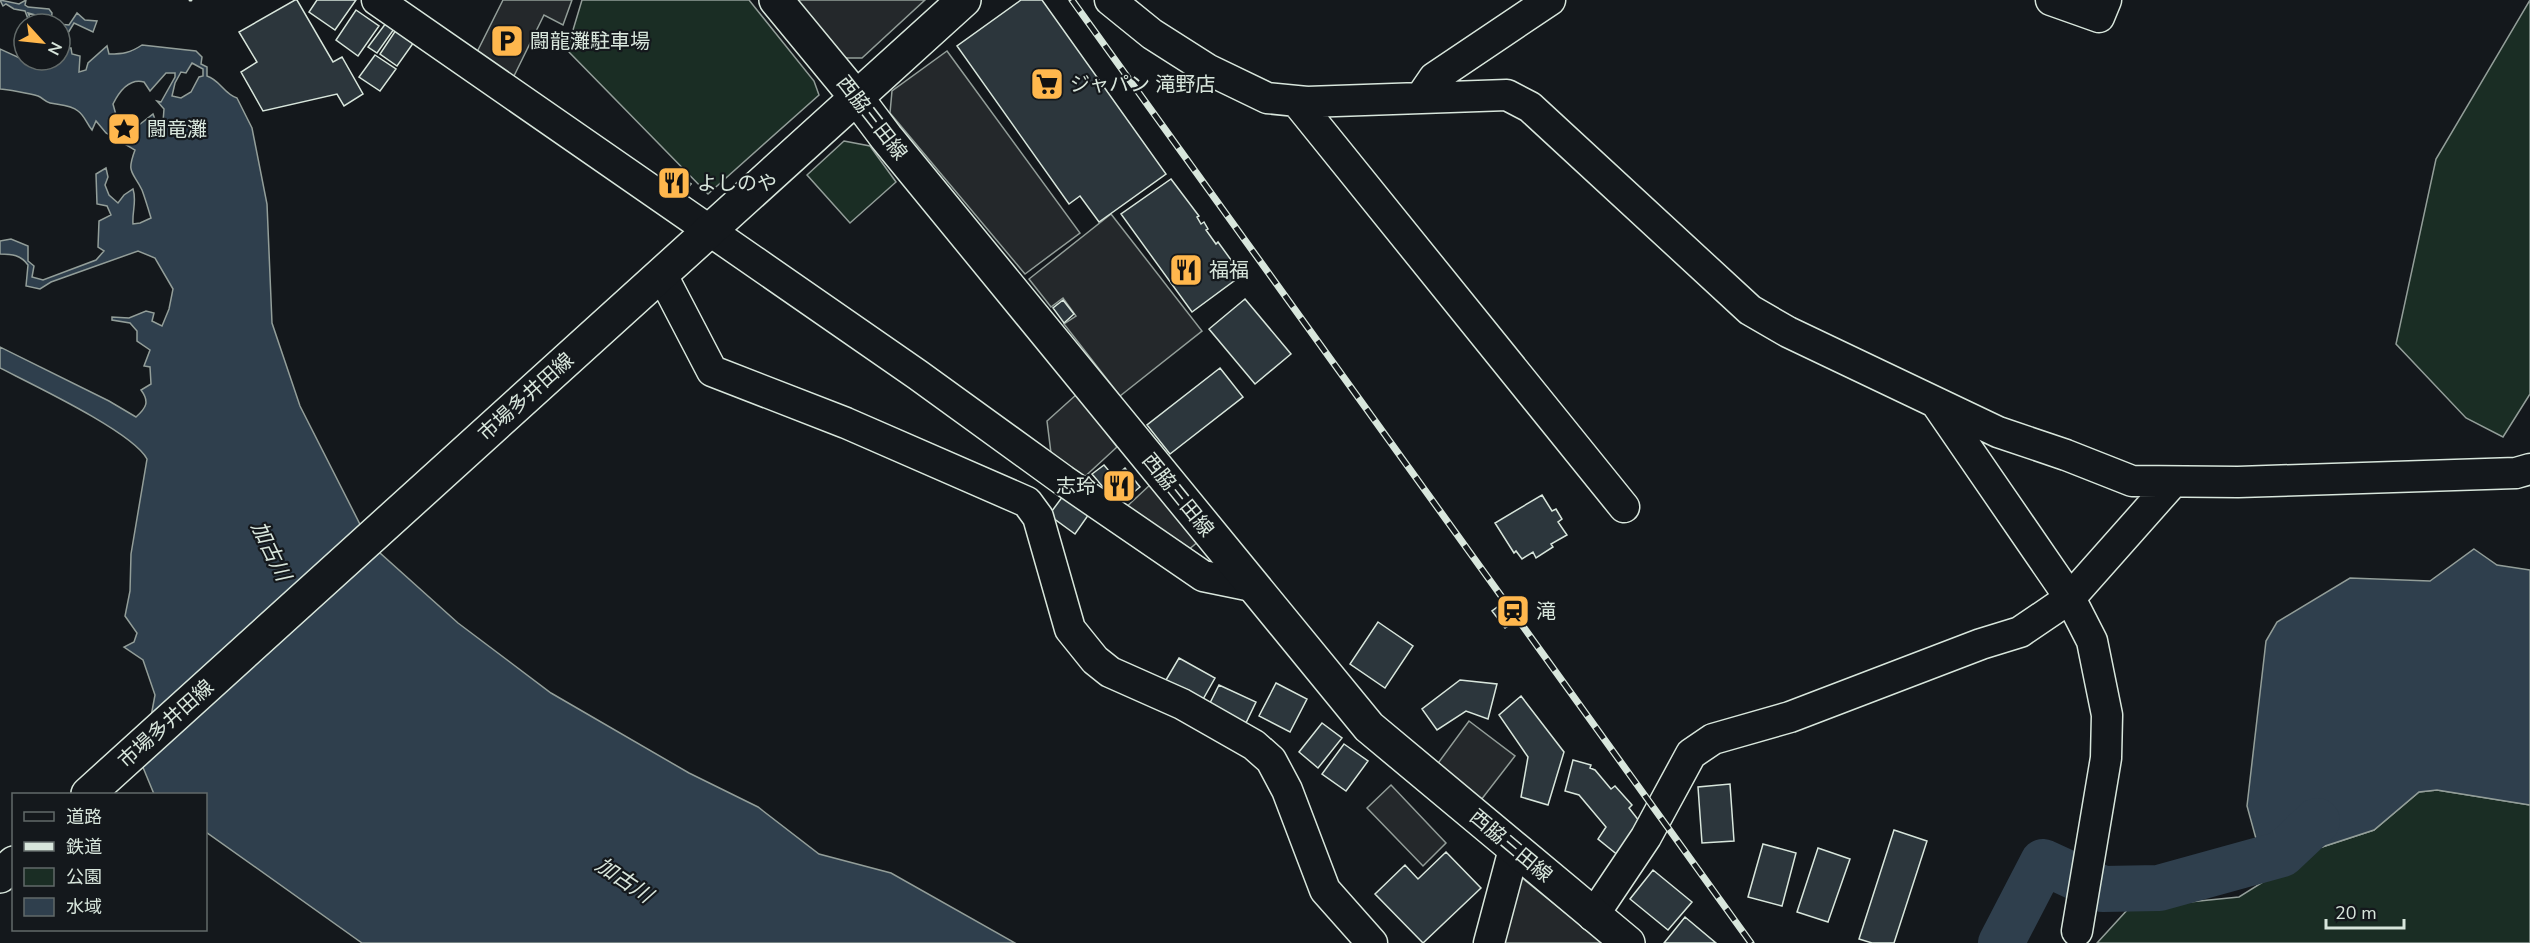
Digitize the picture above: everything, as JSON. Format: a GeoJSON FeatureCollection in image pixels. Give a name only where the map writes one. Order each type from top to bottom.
{"type":"FeatureCollection","features":[{"type":"Feature","properties":{"kind":"main road","name":"西脇三田線"},"geometry":{"type":"LineString","coordinates":[[776,0],[1369,727],[1628,943]]}},
{"type":"Feature","properties":{"kind":"main road","name":"市場多井田線"},"geometry":{"type":"LineString","coordinates":[[90,793],[386,522],[710,232],[964,0]]}},
{"type":"Feature","properties":{"kind":"main road"},"geometry":{"type":"LineString","coordinates":[[0,876],[12,865]]}},
{"type":"Feature","properties":{"kind":"street"},"geometry":{"type":"LineString","coordinates":[[377,0],[1203,576],[1252,586]]}},
{"type":"Feature","properties":{"kind":"street"},"geometry":{"type":"LineString","coordinates":[[1110,0],[1152,34],[1207,69],[1267,98],[1297,102],[1507,95],[1530,107],[1750,310],[1788,332],[1998,432],[2132,481],[2172,483],[2516,473],[2530,469]]}},
{"type":"Feature","properties":{"kind":"street"},"geometry":{"type":"LineString","coordinates":[[1421,98],[1434,78],[1550,0]]}},
{"type":"Feature","properties":{"kind":"street"},"geometry":{"type":"LineString","coordinates":[[2051,0],[2099,17],[2106,0]]}},
{"type":"Feature","properties":{"kind":"street"},"geometry":{"type":"LineString","coordinates":[[1297,102],[1624,507]]}},
{"type":"Feature","properties":{"kind":"street"},"geometry":{"type":"LineString","coordinates":[[662,275],[712,371],[846,423],[1027,502],[1038,517],[1070,629],[1095,660],[1110,672],[1182,704],[1254,745],[1271,760],[1287,790],[1324,890],[1372,943]]}},
{"type":"Feature","properties":{"kind":"street"},"geometry":{"type":"LineString","coordinates":[[1936,403],[2070,598],[2092,641],[2107,715],[2106,758],[2077,931]]}},
{"type":"Feature","properties":{"kind":"street"},"geometry":{"type":"LineString","coordinates":[[1593,916],[1646,837],[1691,754],[1713,739],[1790,717],[1981,644],[2020,632],[2070,598],[2172,483]]}},
{"type":"Feature","properties":{"kind":"street"},"geometry":{"type":"LineString","coordinates":[[1489,943],[1514,849]]}},
{"type":"Feature","properties":{"kind":"green space"},"geometry":{"type":"Polygon","coordinates":[[[582,0],[749,0],[814,81],[819,95],[708,194],[567,50],[582,0]]]}},
{"type":"Feature","properties":{"kind":"green space"},"geometry":{"type":"Polygon","coordinates":[[[2530,0],[2530,394],[2503,437],[2466,418],[2396,344],[2436,159],[2530,0]]]}},
{"type":"Feature","properties":{"kind":"green space"},"geometry":{"type":"Polygon","coordinates":[[[844,141],[870,146],[896,182],[850,223],[807,175],[844,141]]]}},
{"type":"Feature","properties":{"kind":"green space"},"geometry":{"type":"Polygon","coordinates":[[[2437,790],[2530,805],[2530,943],[2097,943],[2129,908],[2239,897],[2316,849],[2374,830],[2419,792],[2437,790]]]}},
{"type":"Feature","properties":{"kind":"shaded area","name":"闘龍灘駐車場"},"geometry":{"type":"Polygon","coordinates":[[[503,0],[572,0],[563,25],[544,15],[511,82],[474,58],[503,0]]]}},
{"type":"Feature","properties":{"kind":"shaded area"},"geometry":{"type":"Polygon","coordinates":[[[796,0],[925,0],[862,58],[841,58],[796,0]]]}},
{"type":"Feature","properties":{"kind":"shaded area"},"geometry":{"type":"Polygon","coordinates":[[[947,51],[1080,233],[1025,274],[890,113],[892,91],[947,51]]]}},
{"type":"Feature","properties":{"kind":"shaded area"},"geometry":{"type":"Polygon","coordinates":[[[1111,214],[1202,331],[1120,396],[1064,324],[1076,316],[1063,298],[1051,307],[1029,279],[1111,214]]]}},
{"type":"Feature","properties":{"kind":"shaded area"},"geometry":{"type":"Polygon","coordinates":[[[1077,394],[1117,447],[1080,481],[1052,461],[1047,421],[1077,394]]]}},
{"type":"Feature","properties":{"kind":"shaded area"},"geometry":{"type":"Polygon","coordinates":[[[1152,483],[1199,541],[1182,555],[1121,512],[1152,483]]]}},
{"type":"Feature","properties":{"kind":"shaded area"},"geometry":{"type":"Polygon","coordinates":[[[1469,721],[1515,756],[1481,800],[1436,766],[1469,721]]]}},
{"type":"Feature","properties":{"kind":"shaded area"},"geometry":{"type":"Polygon","coordinates":[[[1391,785],[1446,843],[1423,866],[1367,808],[1391,785]]]}},
{"type":"Feature","properties":{"kind":"shaded area"},"geometry":{"type":"Polygon","coordinates":[[[1521,877],[1603,943],[1503,943],[1521,877]]]}},
{"type":"Feature","properties":{"kind":"water"},"geometry":{"type":"Polygon","coordinates":[[[0,0],[19,4],[26,0],[25,5],[28,7],[49,9],[51,12],[25,12],[6,4],[3,6],[0,0]]]}},
{"type":"Feature","properties":{"kind":"water"},"geometry":{"type":"Polygon","coordinates":[[[77,13],[85,20],[97,21],[93,32],[74,23],[72,26],[72,20],[77,13]]]}},
{"type":"Feature","properties":{"kind":"water","name":"加古川"},"geometry":{"type":"Polygon","coordinates":[[[142,45],[196,51],[202,57],[201,64],[207,67],[207,76],[237,98],[252,128],[267,204],[272,323],[300,406],[370,544],[458,623],[551,693],[689,773],[758,807],[819,854],[891,873],[1015,943],[362,943],[207,833],[207,793],[154,793],[142,765],[155,695],[143,660],[124,647],[134,642],[137,633],[125,616],[130,591],[131,554],[147,459],[138,448],[103,423],[0,368],[0,347],[109,401],[136,417],[144,408],[146,401],[141,390],[151,384],[150,367],[144,366],[150,350],[137,341],[137,331],[130,323],[112,320],[112,317],[129,318],[146,311],[154,313],[152,321],[162,326],[169,309],[173,289],[155,258],[138,251],[51,282],[40,289],[26,286],[28,265],[22,259],[0,254],[0,241],[11,239],[28,246],[28,261],[34,266],[32,277],[43,280],[96,260],[104,251],[98,247],[99,221],[111,215],[107,206],[97,204],[96,174],[106,168],[108,177],[105,185],[109,195],[118,203],[133,189],[135,198],[133,224],[151,218],[142,190],[131,168],[135,150],[106,133],[96,121],[92,130],[82,115],[72,108],[48,102],[35,95],[0,89],[0,49],[12,54],[12,72],[72,72],[72,54],[80,56],[79,72],[86,70],[88,63],[107,46],[109,54],[118,54],[142,45]],[[192,63],[186,73],[181,72],[172,96],[181,98],[191,92],[199,77],[203,76],[203,69],[192,63]],[[166,73],[150,91],[144,82],[129,84],[113,104],[116,115],[139,125],[153,114],[156,122],[163,122],[164,109],[157,101],[161,102],[175,73],[166,73]]]}},
{"type":"Feature","properties":{"kind":"water"},"geometry":{"type":"Polygon","coordinates":[[[2474,549],[2497,565],[2530,570],[2530,805],[2437,790],[2419,792],[2374,830],[2316,849],[2270,878],[2265,845],[2258,846],[2247,806],[2266,641],[2277,622],[2350,578],[2430,581],[2474,549]]]}},
{"type":"Feature","properties":{"kind":"building"},"geometry":{"type":"Polygon","coordinates":[[[295,0],[333,62],[342,57],[363,94],[344,106],[337,94],[263,111],[241,72],[257,62],[239,32],[295,0]]]}},
{"type":"Feature","properties":{"kind":"building"},"geometry":{"type":"Polygon","coordinates":[[[317,0],[356,0],[335,30],[309,12],[317,0]]]}},
{"type":"Feature","properties":{"kind":"building"},"geometry":{"type":"Polygon","coordinates":[[[1021,0],[1042,0],[1166,174],[1099,222],[1080,196],[1069,204],[957,46],[1021,0]]]}},
{"type":"Feature","properties":{"kind":"building"},"geometry":{"type":"Polygon","coordinates":[[[356,10],[379,26],[358,56],[336,40],[356,10]]]}},
{"type":"Feature","properties":{"kind":"building"},"geometry":{"type":"Polygon","coordinates":[[[386,23],[394,29],[377,53],[368,47],[386,23]]]}},
{"type":"Feature","properties":{"kind":"building"},"geometry":{"type":"Polygon","coordinates":[[[396,30],[414,42],[397,66],[380,54],[396,30]]]}},
{"type":"Feature","properties":{"kind":"building"},"geometry":{"type":"Polygon","coordinates":[[[375,55],[396,69],[380,91],[359,77],[375,55]]]}},
{"type":"Feature","properties":{"kind":"building"},"geometry":{"type":"Polygon","coordinates":[[[669,168],[691,184],[681,198],[658,182],[669,168]]]}},
{"type":"Feature","properties":{"kind":"building"},"geometry":{"type":"Polygon","coordinates":[[[1171,179],[1199,216],[1197,217],[1201,224],[1204,222],[1208,229],[1206,230],[1216,244],[1218,242],[1242,275],[1192,312],[1121,214],[1171,179]]]}},
{"type":"Feature","properties":{"kind":"building"},"geometry":{"type":"Polygon","coordinates":[[[1245,299],[1291,354],[1255,384],[1209,329],[1245,299]]]}},
{"type":"Feature","properties":{"kind":"building"},"geometry":{"type":"Polygon","coordinates":[[[1063,300],[1074,314],[1064,323],[1053,308],[1063,300]]]}},
{"type":"Feature","properties":{"kind":"building"},"geometry":{"type":"Polygon","coordinates":[[[1220,368],[1243,397],[1170,454],[1147,425],[1220,368]]]}},
{"type":"Feature","properties":{"kind":"building"},"geometry":{"type":"Polygon","coordinates":[[[1104,465],[1114,477],[1125,468],[1140,487],[1118,505],[1092,474],[1104,465]]]}},
{"type":"Feature","properties":{"kind":"building"},"geometry":{"type":"Polygon","coordinates":[[[1542,495],[1552,511],[1556,509],[1562,519],[1558,522],[1567,535],[1551,544],[1553,547],[1536,558],[1533,552],[1522,559],[1516,551],[1514,553],[1495,523],[1542,495]]]}},
{"type":"Feature","properties":{"kind":"building"},"geometry":{"type":"Polygon","coordinates":[[[1063,496],[1089,514],[1075,534],[1049,515],[1063,496]]]}},
{"type":"Feature","properties":{"kind":"building"},"geometry":{"type":"Polygon","coordinates":[[[1500,605],[1513,623],[1505,628],[1492,611],[1500,605]]]}},
{"type":"Feature","properties":{"kind":"building"},"geometry":{"type":"Polygon","coordinates":[[[1378,622],[1413,646],[1385,688],[1350,664],[1378,622]]]}},
{"type":"Feature","properties":{"kind":"building"},"geometry":{"type":"Polygon","coordinates":[[[1179,658],[1215,678],[1202,701],[1166,680],[1179,658]]]}},
{"type":"Feature","properties":{"kind":"building"},"geometry":{"type":"Polygon","coordinates":[[[1460,680],[1497,684],[1488,719],[1466,711],[1437,730],[1422,709],[1460,680]]]}},
{"type":"Feature","properties":{"kind":"building"},"geometry":{"type":"Polygon","coordinates":[[[1276,683],[1307,699],[1290,732],[1259,716],[1276,683]]]}},
{"type":"Feature","properties":{"kind":"building"},"geometry":{"type":"Polygon","coordinates":[[[1219,685],[1256,702],[1243,729],[1206,711],[1219,685]]]}},
{"type":"Feature","properties":{"kind":"building"},"geometry":{"type":"Polygon","coordinates":[[[1521,696],[1564,752],[1548,805],[1521,797],[1528,757],[1499,715],[1521,696]]]}},
{"type":"Feature","properties":{"kind":"building"},"geometry":{"type":"Polygon","coordinates":[[[1322,723],[1342,738],[1318,768],[1299,752],[1322,723]]]}},
{"type":"Feature","properties":{"kind":"building"},"geometry":{"type":"Polygon","coordinates":[[[1344,744],[1368,761],[1346,791],[1322,774],[1344,744]]]}},
{"type":"Feature","properties":{"kind":"building"},"geometry":{"type":"Polygon","coordinates":[[[1573,760],[1591,765],[1590,768],[1595,770],[1611,789],[1615,786],[1632,805],[1629,808],[1643,826],[1619,856],[1598,839],[1606,827],[1579,795],[1565,791],[1573,760]]]}},
{"type":"Feature","properties":{"kind":"building"},"geometry":{"type":"Polygon","coordinates":[[[1730,784],[1734,841],[1702,843],[1698,787],[1730,784]]]}},
{"type":"Feature","properties":{"kind":"building"},"geometry":{"type":"Polygon","coordinates":[[[1894,830],[1927,841],[1894,943],[1872,943],[1859,939],[1894,830]]]}},
{"type":"Feature","properties":{"kind":"building"},"geometry":{"type":"Polygon","coordinates":[[[1763,844],[1796,853],[1782,906],[1748,897],[1763,844]]]}},
{"type":"Feature","properties":{"kind":"building"},"geometry":{"type":"Polygon","coordinates":[[[1818,848],[1850,859],[1828,922],[1797,912],[1818,848]]]}},
{"type":"Feature","properties":{"kind":"building"},"geometry":{"type":"Polygon","coordinates":[[[1446,852],[1481,888],[1423,943],[1375,894],[1405,865],[1418,879],[1446,852]]]}},
{"type":"Feature","properties":{"kind":"building"},"geometry":{"type":"Polygon","coordinates":[[[1653,870],[1692,902],[1668,930],[1630,899],[1653,870]]]}},
{"type":"Feature","properties":{"kind":"building"},"geometry":{"type":"Polygon","coordinates":[[[1685,917],[1716,943],[1664,943],[1685,917]]]}},
{"type":"Feature","properties":{"kind":"waterway"},"geometry":{"type":"LineString","coordinates":[[2096,886],[2103,889],[2159,888],[2282,854],[2317,821]]}},
{"type":"Feature","properties":{"kind":"waterway"},"geometry":{"type":"LineString","coordinates":[[2001,943],[2043,862],[2080,879]]}},
{"type":"Feature","properties":{"kind":"railway"},"geometry":{"type":"LineString","coordinates":[[1072,0],[1751,943]]}},
{"type":"Feature","properties":{"kind":"place","name":"闘龍灘駐車場"},"geometry":{"type":"Point","coordinates":[507,41]}},
{"type":"Feature","properties":{"kind":"place","name":"ジャパン 滝野店"},"geometry":{"type":"Point","coordinates":[1047,84]}},
{"type":"Feature","properties":{"kind":"place","name":"闘竜灘"},"geometry":{"type":"Point","coordinates":[124,129]}},
{"type":"Feature","properties":{"kind":"place","name":"よしのや"},"geometry":{"type":"Point","coordinates":[674,183]}},
{"type":"Feature","properties":{"kind":"place","name":"福福"},"geometry":{"type":"Point","coordinates":[1186,270]}},
{"type":"Feature","properties":{"kind":"place","name":"志玲"},"geometry":{"type":"Point","coordinates":[1119,486]}},
{"type":"Feature","properties":{"kind":"place","name":"滝"},"geometry":{"type":"Point","coordinates":[1513,611]}}]}
